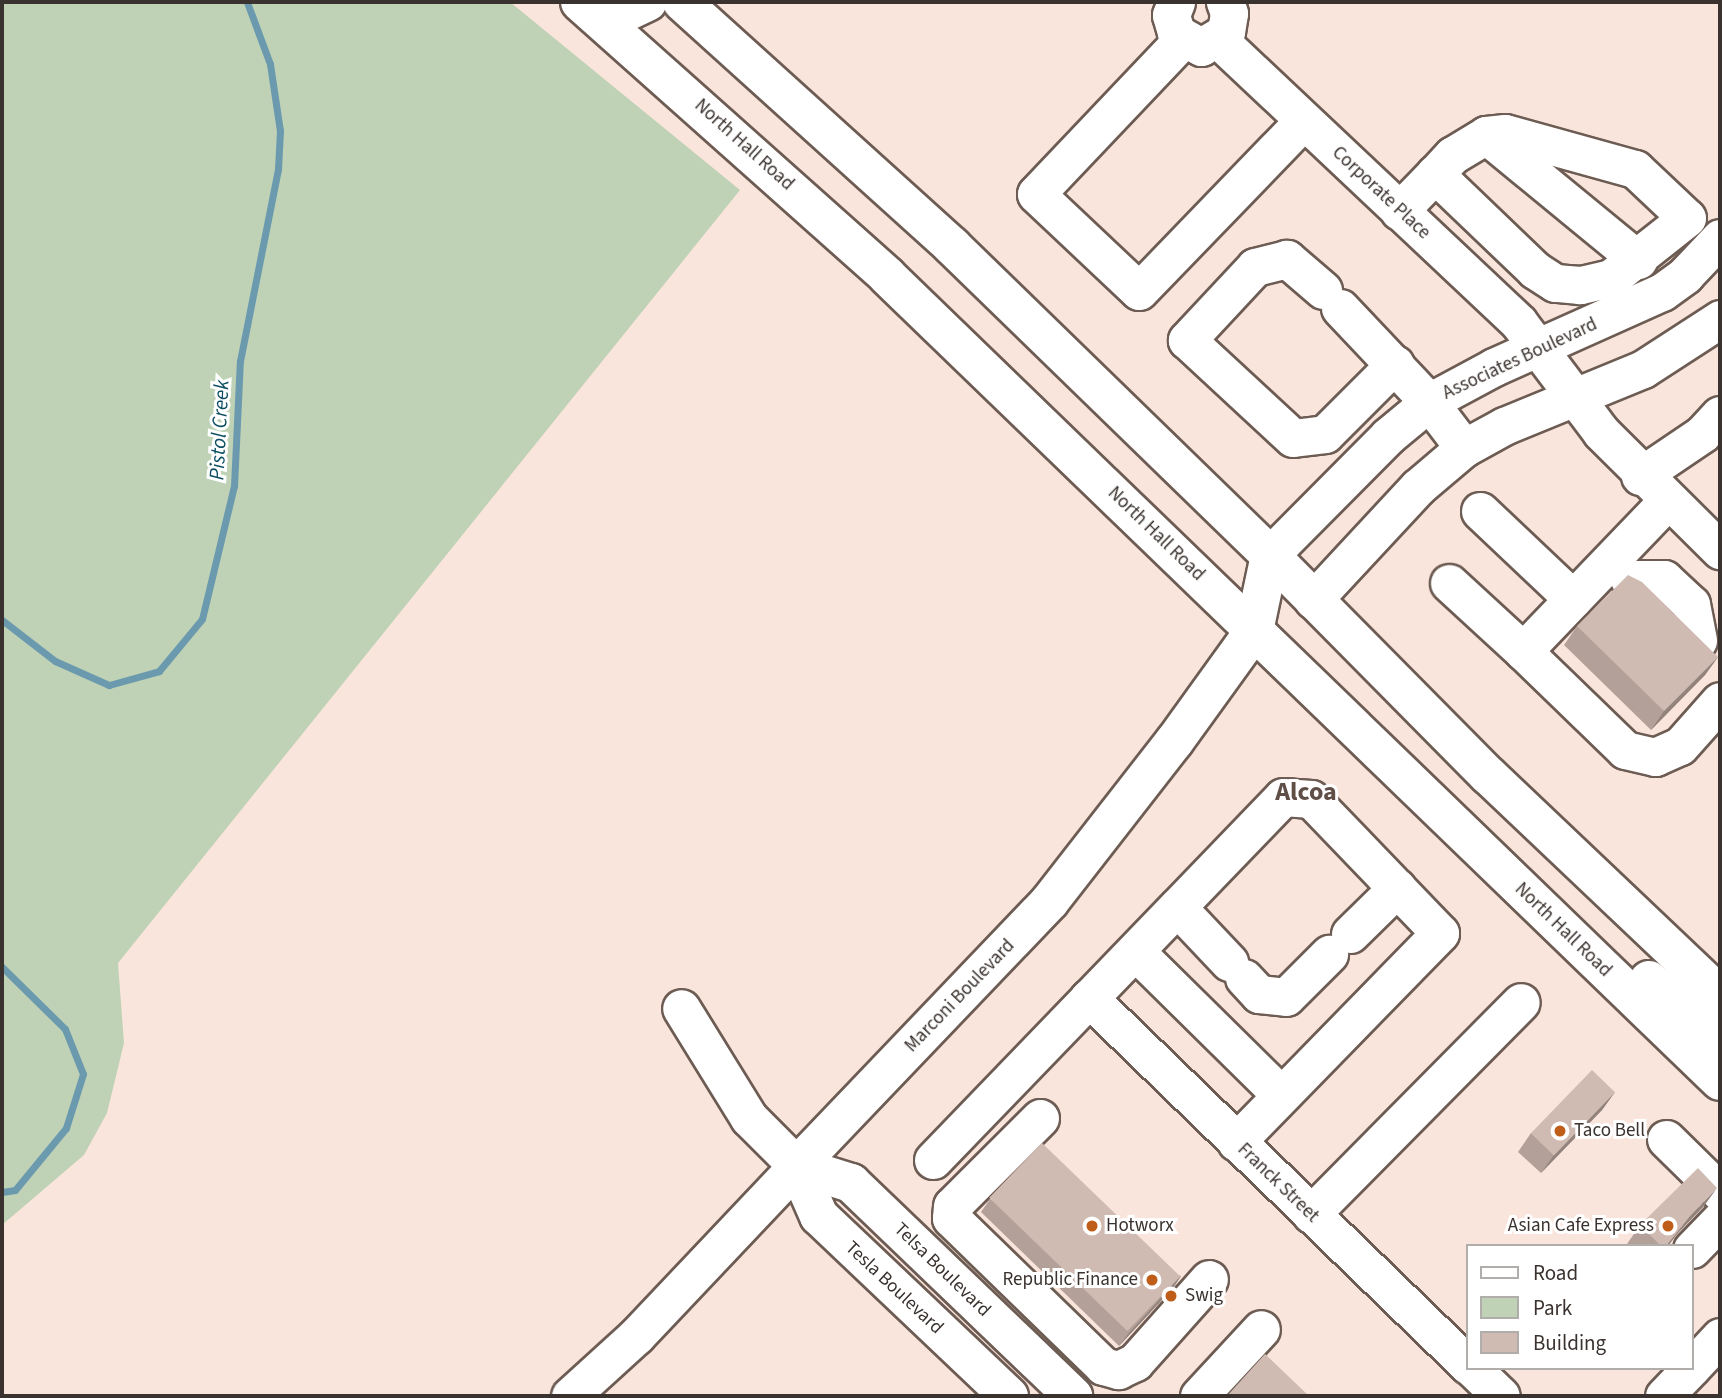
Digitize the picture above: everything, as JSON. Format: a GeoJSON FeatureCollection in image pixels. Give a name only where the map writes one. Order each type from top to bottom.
{"type":"FeatureCollection","features":[{"type":"Feature","properties":{"kind":"main road"},"geometry":{"type":"LineString","coordinates":[[682,2],[952,246],[1270,555],[1488,775],[1720,995]]}},
{"type":"Feature","properties":{"kind":"main road","name":"North Hall Road"},"geometry":{"type":"LineString","coordinates":[[600,8],[887,276],[1720,1081]]}},
{"type":"Feature","properties":{"kind":"main road","name":"Marconi Boulevard"},"geometry":{"type":"LineString","coordinates":[[797,1166],[1050,901],[1254,631],[1270,555]]}},
{"type":"Feature","properties":{"kind":"main road","name":"Marconi Boulevard"},"geometry":{"type":"LineString","coordinates":[[1254,631],[1313,600]]}},
{"type":"Feature","properties":{"kind":"main road"},"geometry":{"type":"LineString","coordinates":[[1254,631],[1284,635],[1312,653],[1633,965],[1720,1039]]}},
{"type":"Feature","properties":{"kind":"main road","name":"Tesla Boulevard"},"geometry":{"type":"LineString","coordinates":[[797,1166],[819,1216],[1009,1396]]}},
{"type":"Feature","properties":{"kind":"main road","name":"Telsa Boulevard"},"geometry":{"type":"LineString","coordinates":[[797,1166],[851,1184],[1073,1396]]}},
{"type":"Feature","properties":{"kind":"street"},"geometry":{"type":"LineString","coordinates":[[600,8],[647,2]]}},
{"type":"Feature","properties":{"kind":"street"},"geometry":{"type":"LineString","coordinates":[[1176,2],[1172,25],[1182,40],[1200,47],[1219,40],[1230,23],[1225,2]]}},
{"type":"Feature","properties":{"kind":"street"},"geometry":{"type":"LineString","coordinates":[[1182,40],[1036,194],[1139,291],[1303,121]]}},
{"type":"Feature","properties":{"kind":"street","name":"Corporate Place"},"geometry":{"type":"LineString","coordinates":[[1219,40],[1542,348],[1575,396],[1640,476],[1720,550]]}},
{"type":"Feature","properties":{"kind":"street"},"geometry":{"type":"LineString","coordinates":[[1399,211],[1453,155],[1486,135],[1505,133],[1635,169],[1687,218],[1638,260],[1611,278],[1580,285],[1555,284],[1535,270],[1435,174]]}},
{"type":"Feature","properties":{"kind":"street"},"geometry":{"type":"LineString","coordinates":[[1486,135],[1638,260]]}},
{"type":"Feature","properties":{"kind":"street","name":"Associates Boulevard"},"geometry":{"type":"LineString","coordinates":[[1270,555],[1388,436],[1429,402],[1662,292],[1685,275],[1720,238]]}},
{"type":"Feature","properties":{"kind":"street"},"geometry":{"type":"LineString","coordinates":[[1395,364],[1325,434],[1293,438],[1187,340],[1255,267],[1287,259],[1395,364],[1429,402],[1464,448]]}},
{"type":"Feature","properties":{"kind":"street"},"geometry":{"type":"LineString","coordinates":[[1313,600],[1418,487],[1464,448],[1575,396],[1643,369],[1720,319]]}},
{"type":"Feature","properties":{"kind":"street"},"geometry":{"type":"LineString","coordinates":[[1640,476],[1714,434]]}},
{"type":"Feature","properties":{"kind":"street"},"geometry":{"type":"LineString","coordinates":[[1480,511],[1573,599],[1664,610],[1667,501]]}},
{"type":"Feature","properties":{"kind":"street"},"geometry":{"type":"LineString","coordinates":[[1450,583],[1625,750],[1656,757],[1680,746],[1720,701]]}},
{"type":"Feature","properties":{"kind":"street"},"geometry":{"type":"LineString","coordinates":[[1523,651],[1573,599]]}},
{"type":"Feature","properties":{"kind":"street"},"geometry":{"type":"LineString","coordinates":[[933,1160],[1283,797],[1311,799],[1440,933],[1236,1142]]}},
{"type":"Feature","properties":{"kind":"street"},"geometry":{"type":"LineString","coordinates":[[1177,907],[1259,994],[1286,997],[1397,888]]}},
{"type":"Feature","properties":{"kind":"street"},"geometry":{"type":"LineString","coordinates":[[1135,951],[1280,1094]]}},
{"type":"Feature","properties":{"kind":"street","name":"Franck Street"},"geometry":{"type":"LineString","coordinates":[[1089,998],[1466,1363]]}},
{"type":"Feature","properties":{"kind":"street"},"geometry":{"type":"LineString","coordinates":[[1311,1214],[1521,1002]]}},
{"type":"Feature","properties":{"kind":"street"},"geometry":{"type":"LineString","coordinates":[[681,1008],[749,1118],[797,1166]]}},
{"type":"Feature","properties":{"kind":"street"},"geometry":{"type":"LineString","coordinates":[[1040,1118],[952,1206],[951,1218],[1103,1366],[1118,1370],[1135,1362],[1209,1279]]}},
{"type":"Feature","properties":{"kind":"street"},"geometry":{"type":"LineString","coordinates":[[1666,1139],[1720,1192]]}},
{"type":"Feature","properties":{"kind":"street","name":"Marconi Boulevard"},"geometry":{"type":"LineString","coordinates":[[570,1396],[636,1336],[797,1166]]}},
{"type":"Feature","properties":{"kind":"street"},"geometry":{"type":"LineString","coordinates":[[1694,1247],[1720,1220]]}},
{"type":"Feature","properties":{"kind":"street"},"geometry":{"type":"LineString","coordinates":[[1199,1396],[1261,1329]]}},
{"type":"Feature","properties":{"kind":"street","name":"Marconi Boulevard"},"geometry":{"type":"LineString","coordinates":[[589,1396],[636,1336]]}},
{"type":"Feature","properties":{"kind":"street"},"geometry":{"type":"LineString","coordinates":[[1694,1366],[1720,1337]]}},
{"type":"Feature","properties":{"kind":"street","name":"Franck Street"},"geometry":{"type":"LineString","coordinates":[[1473,1370],[1501,1396]]}},
{"type":"Feature","properties":{"kind":"street"},"geometry":{"type":"LineString","coordinates":[[1664,1396],[1690,1370]]}},
{"type":"Feature","properties":{"kind":"green space"},"geometry":{"type":"Polygon","coordinates":[[[2,2],[510,2],[740,190],[118,963],[124,1043],[107,1113],[84,1155],[2,1225],[2,2]]]}},
{"type":"Feature","properties":{"kind":"building"},"geometry":{"type":"Polygon","coordinates":[[[1628,575],[1642,582],[1718,657],[1664,711],[1577,626],[1628,575]]]}},
{"type":"Feature","properties":{"kind":"building","name":"Taco Bell"},"geometry":{"type":"Polygon","coordinates":[[[1592,1070],[1615,1092],[1554,1156],[1531,1133],[1592,1070]]]}},
{"type":"Feature","properties":{"kind":"building"},"geometry":{"type":"Polygon","coordinates":[[[1042,1143],[1180,1276],[1127,1331],[989,1198],[1042,1143]]]}},
{"type":"Feature","properties":{"kind":"building","name":"Asian Cafe Express"},"geometry":{"type":"Polygon","coordinates":[[[1698,1168],[1717,1188],[1668,1244],[1659,1244],[1640,1225],[1698,1168]]]}},
{"type":"Feature","properties":{"kind":"building"},"geometry":{"type":"Polygon","coordinates":[[[1265,1354],[1309,1396],[1227,1396],[1265,1354]]]}},
{"type":"Feature","properties":{"kind":"waterway","name":"Pistol Creek"},"geometry":{"type":"LineString","coordinates":[[2,620],[55,661],[109,685],[159,671],[202,619],[234,486],[240,361],[278,169],[280,131],[270,64],[247,2]]}},
{"type":"Feature","properties":{"kind":"waterway","name":"Pistol Creek"},"geometry":{"type":"LineString","coordinates":[[2,967],[65,1029],[83,1074],[66,1128],[15,1190],[2,1192]]}},
{"type":"Feature","properties":{"kind":"place","name":"Taco Bell"},"geometry":{"type":"Point","coordinates":[1560,1131]}},
{"type":"Feature","properties":{"kind":"place","name":"Hotworx"},"geometry":{"type":"Point","coordinates":[1092,1226]}},
{"type":"Feature","properties":{"kind":"place","name":"Asian Cafe Express"},"geometry":{"type":"Point","coordinates":[1668,1226]}},
{"type":"Feature","properties":{"kind":"place","name":"Republic Finance"},"geometry":{"type":"Point","coordinates":[1152,1280]}},
{"type":"Feature","properties":{"kind":"place","name":"Swig"},"geometry":{"type":"Point","coordinates":[1171,1296]}},
{"type":"Feature","properties":{"kind":"district","name":"Alcoa"},"geometry":{"type":"Point","coordinates":[1306,792]}}]}
